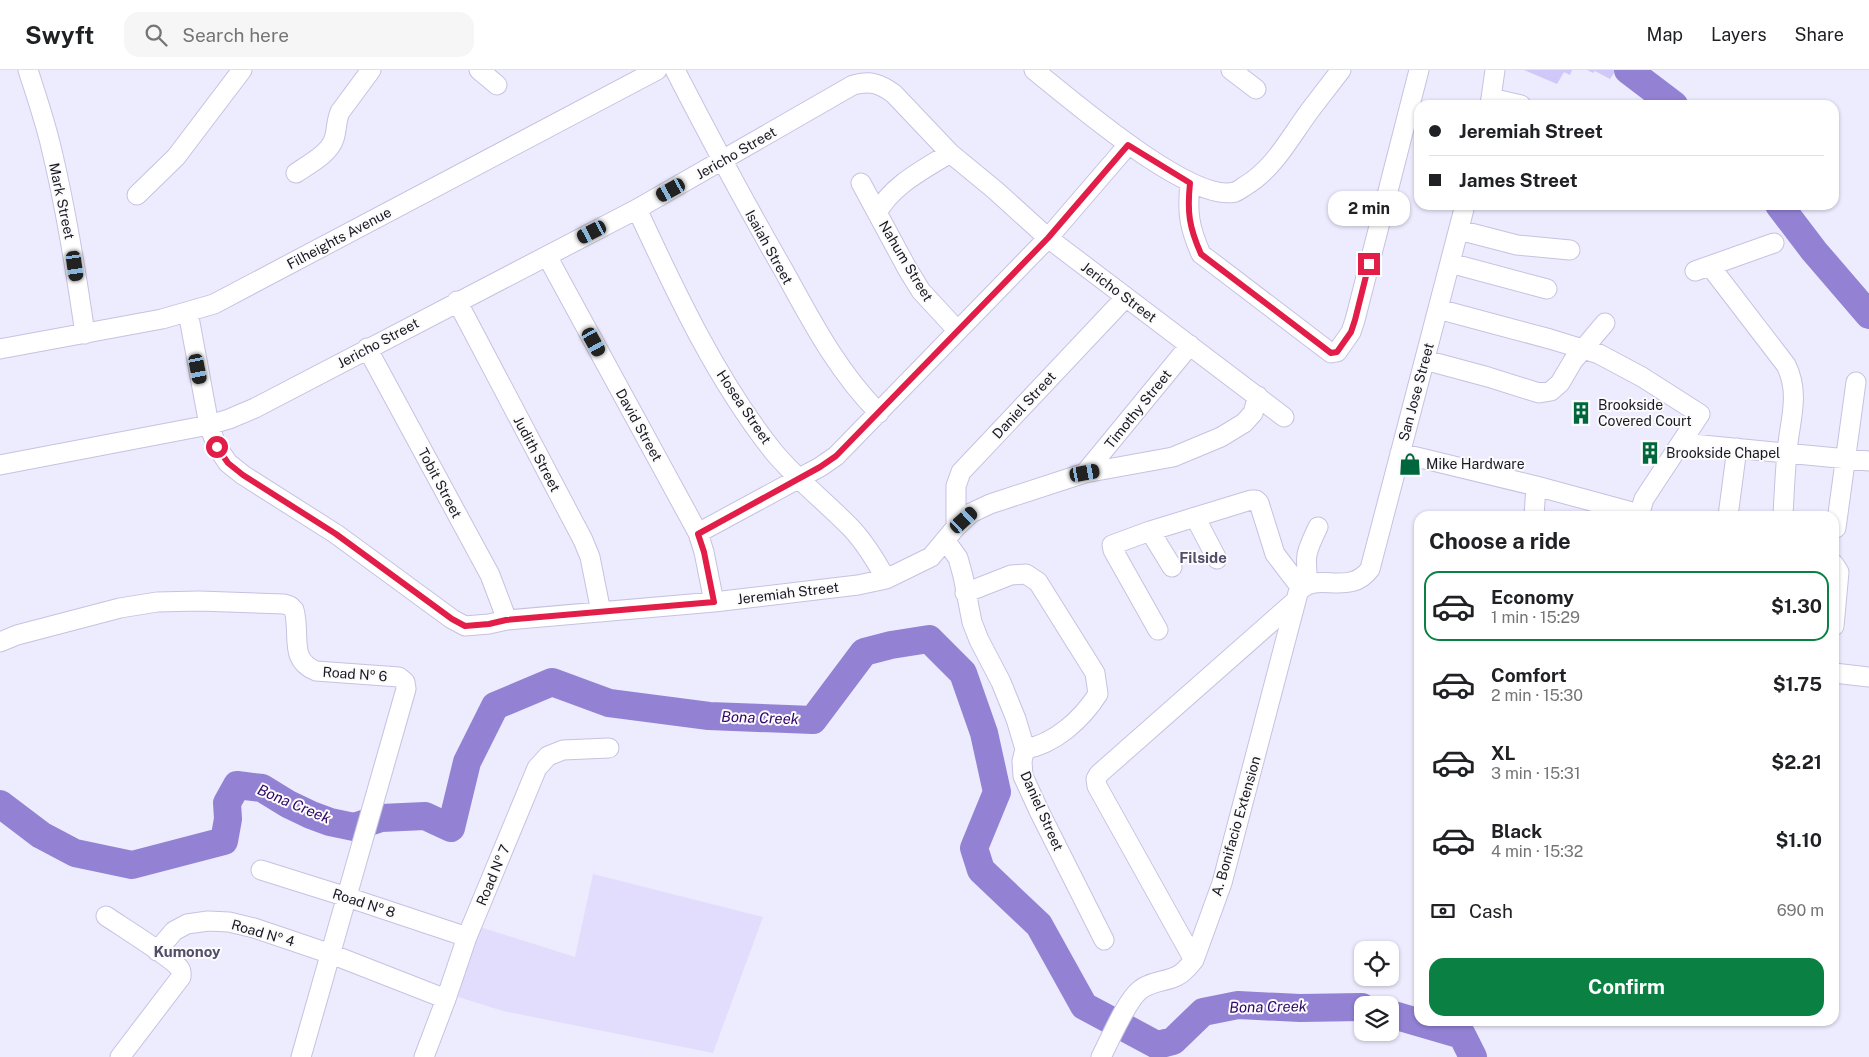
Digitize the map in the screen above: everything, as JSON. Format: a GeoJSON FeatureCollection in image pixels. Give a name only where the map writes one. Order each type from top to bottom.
{"type":"FeatureCollection","features":[{"type":"Feature","properties":{"kind":"street","name":"Mark Street"},"geometry":{"type":"LineString","coordinates":[[28,70],[51,145],[62,194],[85,334]]}},
{"type":"Feature","properties":{"kind":"street"},"geometry":{"type":"LineString","coordinates":[[137,195],[176,157],[242,70]]}},
{"type":"Feature","properties":{"kind":"street"},"geometry":{"type":"LineString","coordinates":[[296,173],[326,151],[332,144],[340,112],[370,70]]}},
{"type":"Feature","properties":{"kind":"street"},"geometry":{"type":"LineString","coordinates":[[479,70],[497,85]]}},
{"type":"Feature","properties":{"kind":"street","name":"Filheights Avenue"},"geometry":{"type":"LineString","coordinates":[[0,349],[85,334],[188,312],[214,304],[657,70]]}},
{"type":"Feature","properties":{"kind":"street","name":"Isaiah Street"},"geometry":{"type":"LineString","coordinates":[[675,70],[722,162],[826,347],[856,388],[879,413]]}},
{"type":"Feature","properties":{"kind":"street"},"geometry":{"type":"LineString","coordinates":[[1034,70],[1128,145],[1190,183],[1205,190],[1235,192],[1262,174],[1276,159],[1311,109],[1342,70]]}},
{"type":"Feature","properties":{"kind":"street"},"geometry":{"type":"LineString","coordinates":[[1231,70],[1256,89]]}},
{"type":"Feature","properties":{"kind":"street"},"geometry":{"type":"LineString","coordinates":[[1190,183],[1188,208],[1193,236],[1201,254],[1331,353],[1337,352],[1351,332],[1355,320],[1419,70]]}},
{"type":"Feature","properties":{"kind":"street"},"geometry":{"type":"LineString","coordinates":[[1491,100],[1495,70]]}},
{"type":"Feature","properties":{"kind":"street","name":"Jericho Street"},"geometry":{"type":"LineString","coordinates":[[0,465],[209,425],[256,408],[367,348],[637,209],[854,85],[862,83],[879,84],[894,94],[950,152],[1048,238],[1284,417]]}},
{"type":"Feature","properties":{"kind":"street"},"geometry":{"type":"LineString","coordinates":[[698,534],[820,467],[836,456],[1048,238],[1128,145]]}},
{"type":"Feature","properties":{"kind":"street","name":"Nahum Street"},"geometry":{"type":"LineString","coordinates":[[877,213],[884,200],[893,191],[950,152]]}},
{"type":"Feature","properties":{"kind":"street","name":"Nahum Street"},"geometry":{"type":"LineString","coordinates":[[861,183],[921,291],[957,330]]}},
{"type":"Feature","properties":{"kind":"street","name":"Hosea Street"},"geometry":{"type":"LineString","coordinates":[[637,209],[667,273],[721,375],[746,415],[775,454],[869,548],[886,579]]}},
{"type":"Feature","properties":{"kind":"street","name":"San Jose Street"},"geometry":{"type":"LineString","coordinates":[[1301,591],[1336,583],[1358,581],[1370,569],[1464,210]]}},
{"type":"Feature","properties":{"kind":"street"},"geometry":{"type":"LineString","coordinates":[[1459,230],[1517,245],[1570,250]]}},
{"type":"Feature","properties":{"kind":"street"},"geometry":{"type":"LineString","coordinates":[[1774,243],[1703,268],[1786,365],[1793,378],[1795,393],[1787,452],[1783,511]]}},
{"type":"Feature","properties":{"kind":"street","name":"David Street"},"geometry":{"type":"LineString","coordinates":[[546,256],[698,534],[704,552],[714,602]]}},
{"type":"Feature","properties":{"kind":"street"},"geometry":{"type":"LineString","coordinates":[[1450,263],[1547,288]]}},
{"type":"Feature","properties":{"kind":"street","name":"Daniel Street"},"geometry":{"type":"LineString","coordinates":[[1104,940],[1023,776],[1022,761],[1025,749],[1016,719],[1001,682],[979,640],[972,622],[963,576],[950,534],[956,486],[960,472],[1126,297]]}},
{"type":"Feature","properties":{"kind":"street","name":"Judith Street"},"geometry":{"type":"LineString","coordinates":[[457,301],[590,557],[601,612]]}},
{"type":"Feature","properties":{"kind":"street"},"geometry":{"type":"LineString","coordinates":[[1438,309],[1582,348],[1621,365],[1700,414],[1644,499],[1640,511]]}},
{"type":"Feature","properties":{"kind":"street","name":"Jeremiah Street"},"geometry":{"type":"LineString","coordinates":[[188,312],[209,425],[217,447],[228,463],[243,475],[336,534],[452,619],[465,626],[506,620],[714,602],[872,583],[886,579],[931,557],[971,513],[990,504],[1085,473],[1173,457],[1221,437],[1244,424],[1253,413],[1258,396]]}},
{"type":"Feature","properties":{"kind":"street"},"geometry":{"type":"LineString","coordinates":[[1425,360],[1488,376],[1539,393],[1545,393],[1551,391],[1560,383],[1582,348],[1605,323]]}},
{"type":"Feature","properties":{"kind":"street","name":"Timothy Street"},"geometry":{"type":"LineString","coordinates":[[1085,473],[1190,345]]}},
{"type":"Feature","properties":{"kind":"street","name":"Tobit Street"},"geometry":{"type":"LineString","coordinates":[[367,348],[490,575],[506,620]]}},
{"type":"Feature","properties":{"kind":"street"},"geometry":{"type":"LineString","coordinates":[[1838,511],[1856,382]]}},
{"type":"Feature","properties":{"kind":"street"},"geometry":{"type":"LineString","coordinates":[[1682,443],[1845,457],[1869,461]]}},
{"type":"Feature","properties":{"kind":"street"},"geometry":{"type":"LineString","coordinates":[[1729,511],[1737,448]]}},
{"type":"Feature","properties":{"kind":"street"},"geometry":{"type":"LineString","coordinates":[[1400,453],[1536,486],[1625,511]]}},
{"type":"Feature","properties":{"kind":"street"},"geometry":{"type":"LineString","coordinates":[[1534,511],[1536,486]]}},
{"type":"Feature","properties":{"kind":"street"},"geometry":{"type":"LineString","coordinates":[[1158,630],[1112,546],[1150,531],[1256,500],[1259,503],[1275,554],[1301,591],[1099,774],[1096,779],[1097,786],[1194,960]]}},
{"type":"Feature","properties":{"kind":"street"},"geometry":{"type":"LineString","coordinates":[[1195,517],[1217,559]]}},
{"type":"Feature","properties":{"kind":"street","name":"A. Bonifacio Extension"},"geometry":{"type":"LineString","coordinates":[[1101,1057],[1124,1014],[1140,990],[1151,984],[1176,976],[1186,970],[1194,960],[1222,883],[1301,591],[1306,552],[1318,527]]}},
{"type":"Feature","properties":{"kind":"street"},"geometry":{"type":"LineString","coordinates":[[1150,531],[1172,567]]}},
{"type":"Feature","properties":{"kind":"street"},"geometry":{"type":"LineString","coordinates":[[966,593],[1011,574],[1026,574],[1038,582],[1095,673],[1098,694],[1088,710],[1063,732],[1036,747],[1025,749]]}},
{"type":"Feature","properties":{"kind":"street","name":"Road № 6"},"geometry":{"type":"LineString","coordinates":[[0,642],[17,635],[134,605],[199,601],[290,606],[296,616],[298,654],[301,662],[307,667],[316,671],[400,677],[405,682],[406,689],[373,809],[301,1057]]}},
{"type":"Feature","properties":{"kind":"street"},"geometry":{"type":"LineString","coordinates":[[1839,674],[1869,677]]}},
{"type":"Feature","properties":{"kind":"street","name":"Road № 7"},"geometry":{"type":"LineString","coordinates":[[424,1057],[467,937],[537,768],[548,756],[563,750],[609,748]]}},
{"type":"Feature","properties":{"kind":"street","name":"Road № 8"},"geometry":{"type":"LineString","coordinates":[[261,870],[347,896],[467,937]]}},
{"type":"Feature","properties":{"kind":"street"},"geometry":{"type":"LineString","coordinates":[[106,916],[179,967],[181,972],[181,977],[120,1057]]}},
{"type":"Feature","properties":{"kind":"street","name":"Road № 4"},"geometry":{"type":"LineString","coordinates":[[157,951],[174,932],[187,924],[208,921],[229,922],[254,928],[331,954],[446,999]]}},
{"type":"Feature","properties":{"kind":"shaded area"},"geometry":{"type":"Polygon","coordinates":[[[1524,70],[1572,70],[1570,75],[1564,72],[1557,84],[1524,70]]]}},
{"type":"Feature","properties":{"kind":"shaded area"},"geometry":{"type":"Polygon","coordinates":[[[1587,70],[1616,70],[1610,79],[1595,71],[1593,73],[1587,70]]]}},
{"type":"Feature","properties":{"kind":"shaded area"},"geometry":{"type":"Polygon","coordinates":[[[593,874],[763,917],[713,1053],[503,1011],[455,996],[480,927],[575,957],[593,874]]]}},
{"type":"Feature","properties":{"kind":"waterway"},"geometry":{"type":"LineString","coordinates":[[1628,70],[1667,100]]}},
{"type":"Feature","properties":{"kind":"waterway"},"geometry":{"type":"LineString","coordinates":[[1783,210],[1814,251],[1869,315]]}},
{"type":"Feature","properties":{"kind":"waterway","name":"Bona Creek"},"geometry":{"type":"LineString","coordinates":[[0,804],[41,835],[75,853],[132,865],[224,841],[228,819],[227,803],[237,785],[262,788],[311,815],[330,822],[354,827],[381,818],[425,816],[451,828],[467,762],[495,706],[552,682],[609,703],[709,716],[813,720],[864,652],[891,645],[929,639],[963,673],[984,733],[997,792],[974,848],[981,870],[1039,925],[1084,1006],[1157,1045],[1173,1041],[1203,1012],[1238,1005],[1300,1008],[1354,1007]]}},
{"type":"Feature","properties":{"kind":"waterway","name":"Bona Creek"},"geometry":{"type":"LineString","coordinates":[[1399,1017],[1414,1021]]}},
{"type":"Feature","properties":{"kind":"waterway","name":"Bona Creek"},"geometry":{"type":"LineString","coordinates":[[1431,1026],[1462,1035],[1473,1057]]}},
{"type":"Feature","properties":{"kind":"place","name":"Brookside Covered Court"},"geometry":{"type":"Point","coordinates":[1581,413]}},
{"type":"Feature","properties":{"kind":"place","name":"Brookside Chapel"},"geometry":{"type":"Point","coordinates":[1650,453]}},
{"type":"Feature","properties":{"kind":"place","name":"Mike Hardware"},"geometry":{"type":"Point","coordinates":[1410,464]}},
{"type":"Feature","properties":{"kind":"district","name":"Filside"},"geometry":{"type":"Point","coordinates":[1203,558]}},
{"type":"Feature","properties":{"kind":"district","name":"Kumonoy"},"geometry":{"type":"Point","coordinates":[187,952]}},
{"type":"Feature","properties":{"kind":"route"},"geometry":{"type":"LineString","coordinates":[[217,447],[228,463],[243,475],[336,534],[452,619],[465,626],[506,620],[714,602],[704,552],[698,534],[820,467],[836,456],[1048,238],[1128,145],[1190,183],[1188,208],[1193,236],[1201,254],[1331,353],[1337,352],[1351,332],[1369,264]]}}]}
